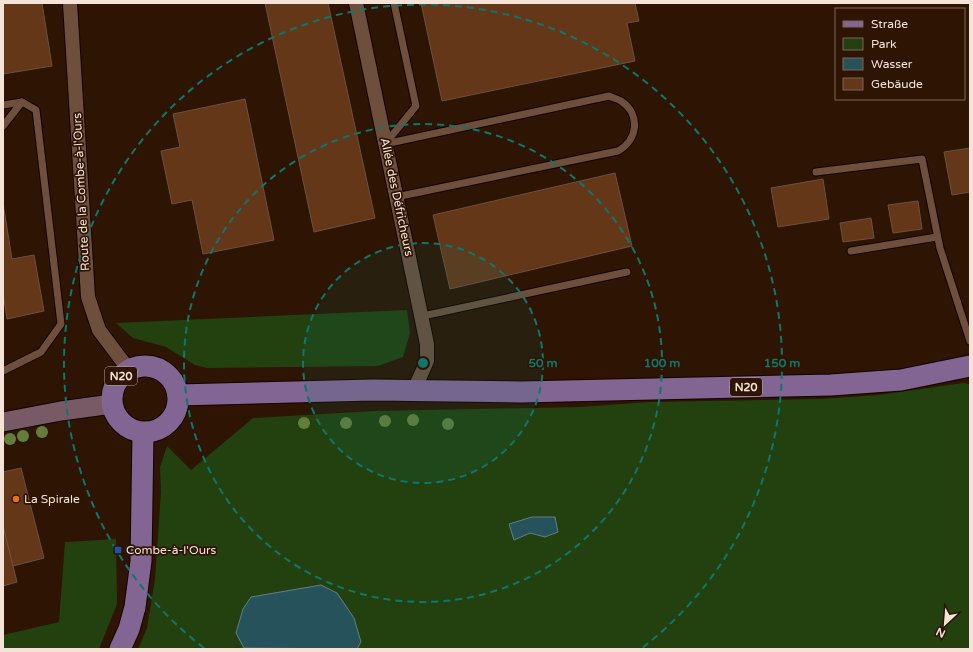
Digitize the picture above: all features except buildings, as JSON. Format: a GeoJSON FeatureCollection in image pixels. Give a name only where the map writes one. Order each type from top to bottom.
{"type":"FeatureCollection","features":[{"type":"Feature","properties":{"kind":"main road","name":"N20"},"geometry":{"type":"LineString","coordinates":[[112,404],[112,396],[117,381],[129,370],[137,367],[156,367],[171,378],[178,395],[232,392],[414,390],[449,392],[521,392],[831,385],[901,380],[970,366]]}},
{"type":"Feature","properties":{"kind":"main road"},"geometry":{"type":"LineString","coordinates":[[3,422],[61,411],[112,404],[114,411],[122,424],[142,433],[152,432],[170,423],[178,405],[178,395]]}},
{"type":"Feature","properties":{"kind":"main road"},"geometry":{"type":"LineString","coordinates":[[120,649],[129,629],[135,607],[141,561],[142,433]]}},
{"type":"Feature","properties":{"kind":"street","name":"Route de la Combe-à-l'Ours"},"geometry":{"type":"LineString","coordinates":[[70,3],[88,297],[99,330],[129,370]]}},
{"type":"Feature","properties":{"kind":"street","name":"Allée des Défricheurs"},"geometry":{"type":"LineString","coordinates":[[356,3],[396,198],[423,316],[428,355],[414,390]]}},
{"type":"Feature","properties":{"kind":"lane"},"geometry":{"type":"LineString","coordinates":[[385,144],[416,106],[394,3]]}},
{"type":"Feature","properties":{"kind":"lane"},"geometry":{"type":"LineString","coordinates":[[385,144],[609,96],[621,101],[629,109],[635,121],[635,128],[631,139],[618,150],[396,198]]}},
{"type":"Feature","properties":{"kind":"lane"},"geometry":{"type":"LineString","coordinates":[[3,126],[22,102]]}},
{"type":"Feature","properties":{"kind":"lane"},"geometry":{"type":"LineString","coordinates":[[3,105],[22,102],[36,110],[61,324],[41,352],[3,371]]}},
{"type":"Feature","properties":{"kind":"lane"},"geometry":{"type":"LineString","coordinates":[[816,172],[922,159],[937,237],[970,341]]}},
{"type":"Feature","properties":{"kind":"lane"},"geometry":{"type":"LineString","coordinates":[[851,251],[937,237]]}},
{"type":"Feature","properties":{"kind":"lane"},"geometry":{"type":"LineString","coordinates":[[423,316],[627,272]]}},
{"type":"Feature","properties":{"kind":"green space"},"geometry":{"type":"Polygon","coordinates":[[[407,310],[410,333],[403,357],[378,366],[207,368],[195,365],[166,347],[133,338],[116,323],[407,310]]]}},
{"type":"Feature","properties":{"kind":"green space"},"geometry":{"type":"Polygon","coordinates":[[[963,383],[970,384],[970,649],[138,649],[147,628],[155,579],[161,492],[160,467],[167,446],[191,470],[253,418],[375,411],[580,407],[650,402],[820,399],[878,395],[963,383]]]}},
{"type":"Feature","properties":{"kind":"green space"},"geometry":{"type":"Polygon","coordinates":[[[116,539],[117,604],[99,649],[3,649],[3,635],[59,622],[65,542],[116,539]]]}},
{"type":"Feature","properties":{"kind":"water"},"geometry":{"type":"Polygon","coordinates":[[[532,517],[555,517],[558,532],[545,537],[530,533],[514,540],[509,524],[532,517]]]}},
{"type":"Feature","properties":{"kind":"water"},"geometry":{"type":"Polygon","coordinates":[[[321,585],[337,593],[354,618],[361,642],[357,649],[244,648],[236,633],[243,609],[251,597],[321,585]]]}},
{"type":"Feature","properties":{"kind":"place","name":"La Spirale"},"geometry":{"type":"Point","coordinates":[16,499]}},
{"type":"Feature","properties":{"kind":"place","name":"Combe-à-l'Ours"},"geometry":{"type":"Point","coordinates":[118,550]}}]}
